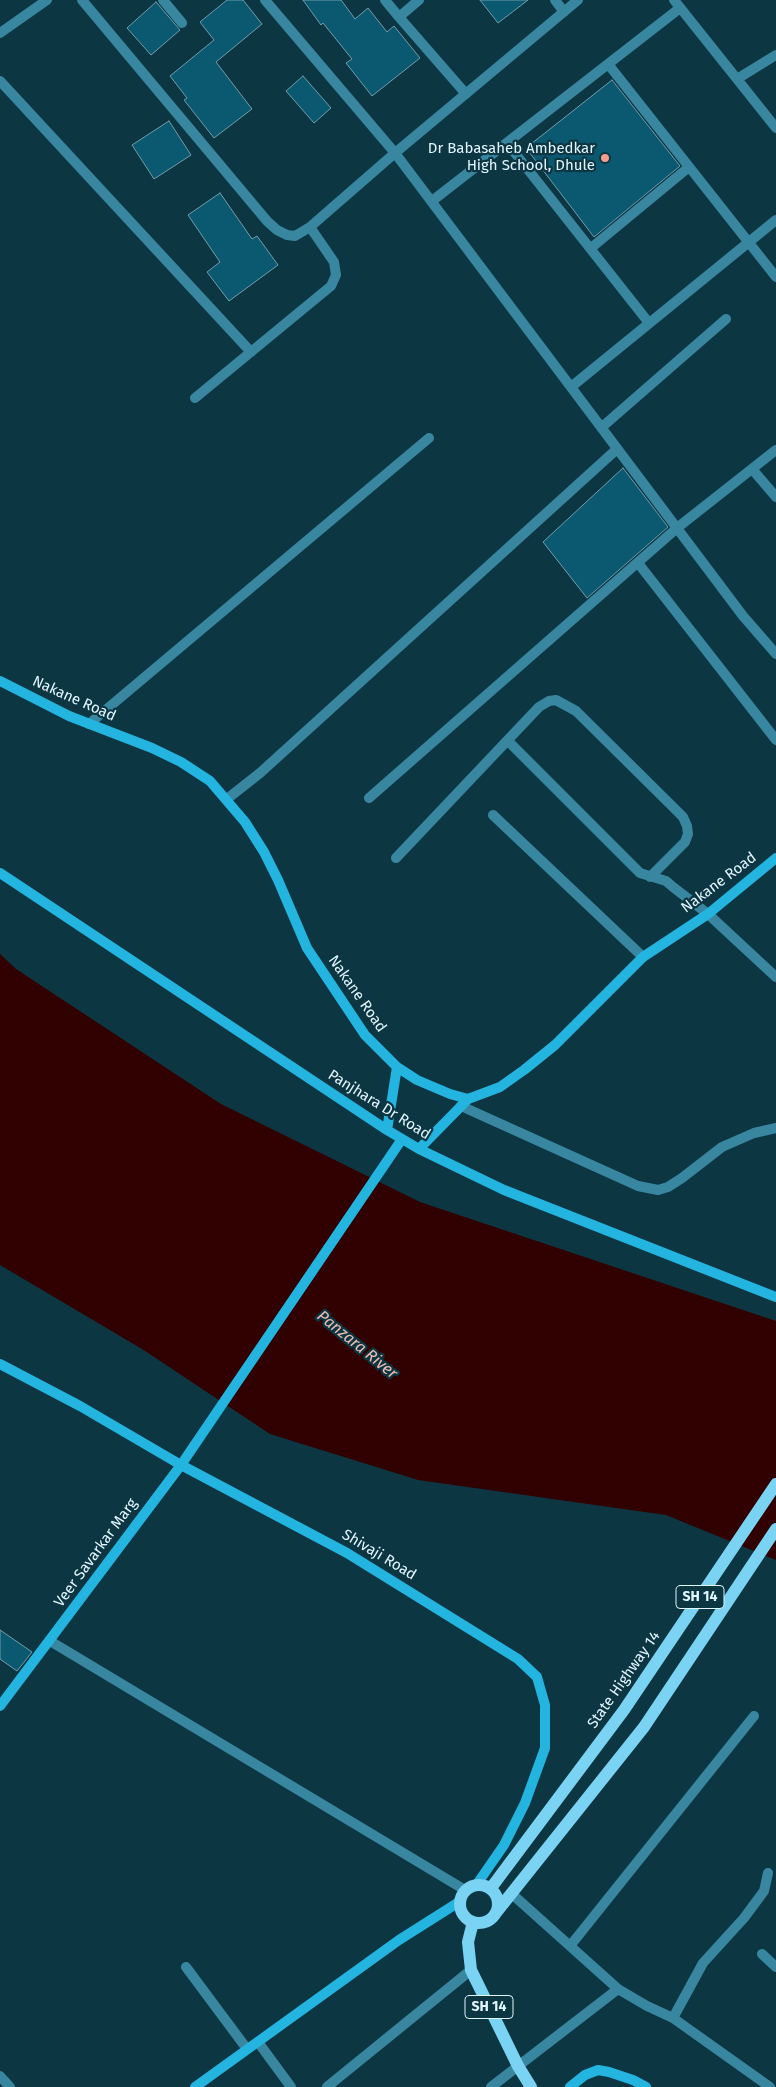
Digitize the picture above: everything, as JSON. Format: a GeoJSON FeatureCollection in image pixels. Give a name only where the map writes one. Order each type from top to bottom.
{"type":"FeatureCollection","features":[{"type":"Feature","properties":{"kind":"main road","name":"State Highway 14"},"geometry":{"type":"LineString","coordinates":[[491,1888],[624,1710],[776,1484]]}},
{"type":"Feature","properties":{"kind":"main road","name":"SH 14"},"geometry":{"type":"LineString","coordinates":[[495,1914],[644,1727],[776,1529]]}},
{"type":"Feature","properties":{"kind":"main road"},"geometry":{"type":"LineString","coordinates":[[477,1884],[491,1888],[498,1900],[495,1914],[486,1922],[473,1922],[462,1914],[462,1896],[477,1884]]}},
{"type":"Feature","properties":{"kind":"main road","name":"SH 14"},"geometry":{"type":"LineString","coordinates":[[473,1922],[468,1942],[471,1970],[518,2066],[531,2087]]}},
{"type":"Feature","properties":{"kind":"street"},"geometry":{"type":"LineString","coordinates":[[0,33],[47,0]]}},
{"type":"Feature","properties":{"kind":"street"},"geometry":{"type":"LineString","coordinates":[[82,0],[272,226],[287,235],[295,236],[310,227],[395,153],[578,0]]}},
{"type":"Feature","properties":{"kind":"street"},"geometry":{"type":"LineString","coordinates":[[163,0],[182,23]]}},
{"type":"Feature","properties":{"kind":"street"},"geometry":{"type":"LineString","coordinates":[[265,0],[395,153],[743,616],[776,654]]}},
{"type":"Feature","properties":{"kind":"street"},"geometry":{"type":"LineString","coordinates":[[385,0],[466,94]]}},
{"type":"Feature","properties":{"kind":"street"},"geometry":{"type":"LineString","coordinates":[[399,17],[419,0]]}},
{"type":"Feature","properties":{"kind":"street"},"geometry":{"type":"LineString","coordinates":[[555,0],[564,12]]}},
{"type":"Feature","properties":{"kind":"street"},"geometry":{"type":"LineString","coordinates":[[432,202],[608,64],[677,4],[776,128]]}},
{"type":"Feature","properties":{"kind":"street"},"geometry":{"type":"LineString","coordinates":[[737,79],[776,55]]}},
{"type":"Feature","properties":{"kind":"street"},"geometry":{"type":"LineString","coordinates":[[608,64],[776,277]]}},
{"type":"Feature","properties":{"kind":"street"},"geometry":{"type":"LineString","coordinates":[[0,81],[251,352]]}},
{"type":"Feature","properties":{"kind":"street"},"geometry":{"type":"LineString","coordinates":[[507,143],[650,323]]}},
{"type":"Feature","properties":{"kind":"street"},"geometry":{"type":"LineString","coordinates":[[591,248],[689,167]]}},
{"type":"Feature","properties":{"kind":"street"},"geometry":{"type":"LineString","coordinates":[[571,387],[776,220]]}},
{"type":"Feature","properties":{"kind":"street"},"geometry":{"type":"LineString","coordinates":[[195,398],[331,286],[336,275],[334,262],[310,227]]}},
{"type":"Feature","properties":{"kind":"street"},"geometry":{"type":"LineString","coordinates":[[602,427],[726,319]]}},
{"type":"Feature","properties":{"kind":"street"},"geometry":{"type":"LineString","coordinates":[[89,724],[429,438]]}},
{"type":"Feature","properties":{"kind":"street"},"geometry":{"type":"LineString","coordinates":[[227,799],[268,766],[617,449]]}},
{"type":"Feature","properties":{"kind":"street"},"geometry":{"type":"LineString","coordinates":[[369,798],[677,528],[776,450]]}},
{"type":"Feature","properties":{"kind":"street"},"geometry":{"type":"LineString","coordinates":[[752,469],[776,497]]}},
{"type":"Feature","properties":{"kind":"street"},"geometry":{"type":"LineString","coordinates":[[638,563],[776,740]]}},
{"type":"Feature","properties":{"kind":"street","name":"Nakane Road"},"geometry":{"type":"LineString","coordinates":[[0,681],[69,716],[152,748],[181,762],[210,781],[245,822],[264,852],[307,948],[365,1035],[397,1067],[418,1080],[465,1102],[500,1088],[539,1058],[555,1045],[643,957],[708,914],[776,858]]}},
{"type":"Feature","properties":{"kind":"street"},"geometry":{"type":"LineString","coordinates":[[396,858],[539,707],[549,701],[556,700],[576,711],[683,817],[688,834],[685,842],[650,878]]}},
{"type":"Feature","properties":{"kind":"street"},"geometry":{"type":"LineString","coordinates":[[508,740],[640,873],[650,878],[666,881],[708,914],[776,977]]}},
{"type":"Feature","properties":{"kind":"street"},"geometry":{"type":"LineString","coordinates":[[493,815],[643,957]]}},
{"type":"Feature","properties":{"kind":"street","name":"Panjhara Dr Road"},"geometry":{"type":"LineString","coordinates":[[0,873],[387,1130],[419,1149],[504,1190],[776,1297]]}},
{"type":"Feature","properties":{"kind":"street"},"geometry":{"type":"LineString","coordinates":[[387,1130],[397,1067]]}},
{"type":"Feature","properties":{"kind":"street"},"geometry":{"type":"LineString","coordinates":[[419,1149],[465,1102],[638,1186],[658,1190],[668,1187],[682,1178],[722,1146],[754,1133],[776,1128]]}},
{"type":"Feature","properties":{"kind":"street","name":"Veer Savarkar Marg"},"geometry":{"type":"LineString","coordinates":[[0,1706],[181,1465],[402,1139]]}},
{"type":"Feature","properties":{"kind":"street","name":"Shivaji Road"},"geometry":{"type":"LineString","coordinates":[[0,1364],[80,1406],[181,1465],[347,1552],[518,1660],[536,1677],[545,1705],[545,1748],[525,1804],[508,1837],[477,1884]]}},
{"type":"Feature","properties":{"kind":"street"},"geometry":{"type":"LineString","coordinates":[[50,1640],[462,1896],[195,2087]]}},
{"type":"Feature","properties":{"kind":"street"},"geometry":{"type":"LineString","coordinates":[[570,1946],[754,1716]]}},
{"type":"Feature","properties":{"kind":"street"},"geometry":{"type":"LineString","coordinates":[[673,2018],[703,1963],[744,1918],[764,1891],[768,1874]]}},
{"type":"Feature","properties":{"kind":"street"},"geometry":{"type":"LineString","coordinates":[[512,1894],[618,1988],[647,2006],[673,2018],[770,2087]]}},
{"type":"Feature","properties":{"kind":"street"},"geometry":{"type":"LineString","coordinates":[[762,1954],[776,1967]]}},
{"type":"Feature","properties":{"kind":"street"},"geometry":{"type":"LineString","coordinates":[[186,1967],[247,2049]]}},
{"type":"Feature","properties":{"kind":"street"},"geometry":{"type":"LineString","coordinates":[[327,2087],[471,1970]]}},
{"type":"Feature","properties":{"kind":"street"},"geometry":{"type":"LineString","coordinates":[[491,2087],[618,1988]]}},
{"type":"Feature","properties":{"kind":"street"},"geometry":{"type":"LineString","coordinates":[[258,2042],[291,2087]]}},
{"type":"Feature","properties":{"kind":"street"},"geometry":{"type":"LineString","coordinates":[[570,2087],[584,2075],[598,2070],[633,2080],[646,2087]]}},
{"type":"Feature","properties":{"kind":"street"},"geometry":{"type":"LineString","coordinates":[[0,2076],[10,2087]]}},
{"type":"Feature","properties":{"kind":"water","name":"Panzara River"},"geometry":{"type":"Polygon","coordinates":[[[0,954],[16,969],[221,1104],[420,1202],[776,1321],[776,1560],[666,1515],[418,1480],[270,1434],[142,1349],[0,1265],[0,954]]]}},
{"type":"Feature","properties":{"kind":"building"},"geometry":{"type":"Polygon","coordinates":[[[227,0],[243,0],[262,24],[216,62],[252,109],[214,138],[184,100],[187,98],[170,76],[214,40],[200,22],[227,0]]]}},
{"type":"Feature","properties":{"kind":"building"},"geometry":{"type":"Polygon","coordinates":[[[303,0],[341,0],[355,19],[368,8],[387,32],[394,26],[420,58],[372,96],[346,63],[352,59],[323,23],[321,25],[303,0]]]}},
{"type":"Feature","properties":{"kind":"building"},"geometry":{"type":"Polygon","coordinates":[[[480,0],[528,0],[498,23],[480,0]]]}},
{"type":"Feature","properties":{"kind":"building"},"geometry":{"type":"Polygon","coordinates":[[[156,2],[180,30],[151,55],[127,28],[156,2]]]}},
{"type":"Feature","properties":{"kind":"building"},"geometry":{"type":"Polygon","coordinates":[[[303,76],[331,108],[314,123],[286,91],[303,76]]]}},
{"type":"Feature","properties":{"kind":"building","name":"Dr Babasaheb Ambedkar High School, Dhule"},"geometry":{"type":"Polygon","coordinates":[[[612,80],[680,166],[594,237],[526,148],[612,80]]]}},
{"type":"Feature","properties":{"kind":"building"},"geometry":{"type":"Polygon","coordinates":[[[169,121],[191,155],[154,179],[132,145],[169,121]]]}},
{"type":"Feature","properties":{"kind":"building"},"geometry":{"type":"Polygon","coordinates":[[[220,193],[252,239],[257,236],[278,265],[229,301],[207,272],[220,262],[188,215],[220,193]]]}},
{"type":"Feature","properties":{"kind":"building"},"geometry":{"type":"Polygon","coordinates":[[[623,468],[668,527],[587,598],[543,542],[623,468]]]}},
{"type":"Feature","properties":{"kind":"building"},"geometry":{"type":"Polygon","coordinates":[[[0,1630],[32,1652],[17,1671],[0,1659],[0,1630]]]}},
{"type":"Feature","properties":{"kind":"place","name":"Dr Babasaheb Ambedkar High School, Dhule"},"geometry":{"type":"Point","coordinates":[605,158]}}]}
